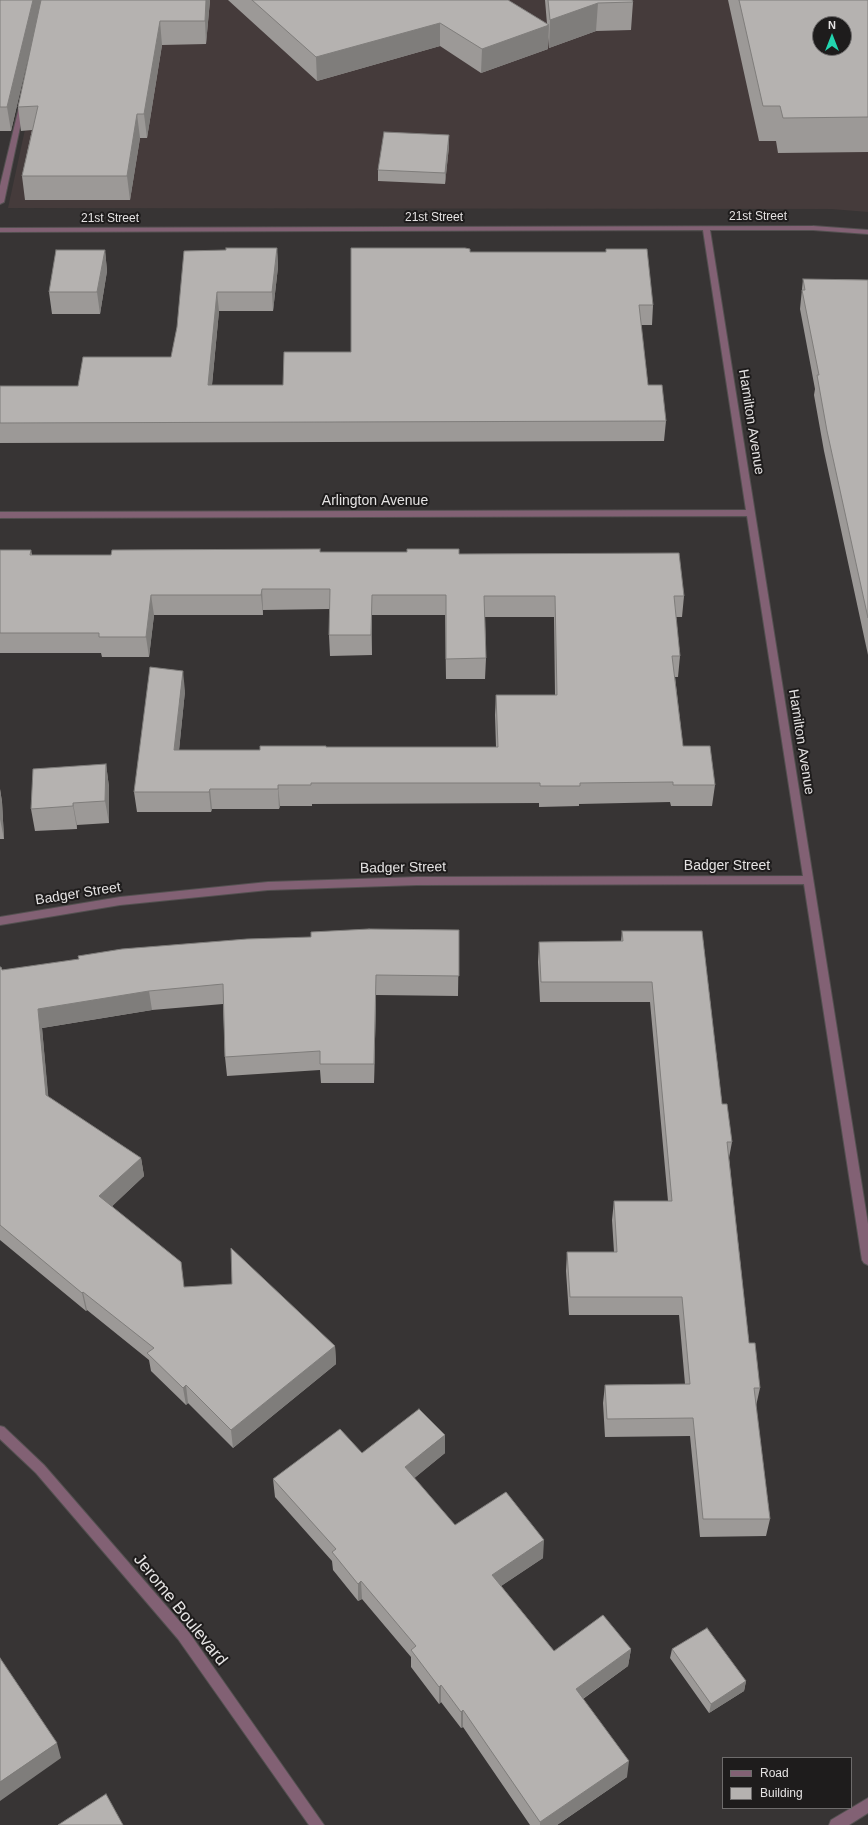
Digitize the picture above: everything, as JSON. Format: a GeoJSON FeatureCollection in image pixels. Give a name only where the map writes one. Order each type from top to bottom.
{"type":"FeatureCollection","features":[{"type":"Feature","properties":{"kind":"street"},"geometry":{"type":"LineString","coordinates":[[0,202],[24,93]]}},
{"type":"Feature","properties":{"kind":"street","name":"Hamilton Avenue"},"geometry":{"type":"LineString","coordinates":[[706,228],[868,1260]]}},
{"type":"Feature","properties":{"kind":"street","name":"21st Street"},"geometry":{"type":"LineString","coordinates":[[0,230],[813,228],[868,232]]}},
{"type":"Feature","properties":{"kind":"street","name":"Arlington Avenue"},"geometry":{"type":"LineString","coordinates":[[0,515],[751,513]]}},
{"type":"Feature","properties":{"kind":"street","name":"Badger Street"},"geometry":{"type":"LineString","coordinates":[[0,921],[120,901],[268,886],[417,881],[808,880]]}},
{"type":"Feature","properties":{"kind":"street","name":"Jerome Boulevard"},"geometry":{"type":"LineString","coordinates":[[0,1431],[40,1469],[182,1635],[317,1825]]}},
{"type":"Feature","properties":{"kind":"street"},"geometry":{"type":"LineString","coordinates":[[836,1825],[868,1805]]}},
{"type":"Feature","properties":{"kind":"shaded area"},"geometry":{"type":"Polygon","coordinates":[[[53,0],[868,0],[868,212],[831,209],[8,208],[53,0]]]}},
{"type":"Feature","properties":{"kind":"building"},"geometry":{"type":"Polygon","coordinates":[[[0,0],[33,0],[7,107],[0,107],[0,0]]]}},
{"type":"Feature","properties":{"kind":"building"},"geometry":{"type":"Polygon","coordinates":[[[41,0],[206,0],[205,21],[160,21],[144,114],[137,114],[127,176],[22,176],[38,106],[18,107],[41,0]]]}},
{"type":"Feature","properties":{"kind":"building"},"geometry":{"type":"Polygon","coordinates":[[[252,0],[508,0],[549,25],[482,49],[440,23],[316,57],[252,0]]]}},
{"type":"Feature","properties":{"kind":"building"},"geometry":{"type":"Polygon","coordinates":[[[548,0],[632,0],[633,2],[598,3],[550,20],[548,0]]]}},
{"type":"Feature","properties":{"kind":"building"},"geometry":{"type":"Polygon","coordinates":[[[739,0],[868,0],[868,117],[783,118],[780,106],[763,106],[739,0]]]}},
{"type":"Feature","properties":{"kind":"building"},"geometry":{"type":"Polygon","coordinates":[[[384,132],[449,135],[445,173],[378,170],[384,132]]]}},
{"type":"Feature","properties":{"kind":"building"},"geometry":{"type":"Polygon","coordinates":[[[226,248],[277,248],[272,292],[217,292],[208,385],[283,385],[284,352],[351,352],[351,248],[465,248],[470,249],[470,252],[606,252],[606,249],[647,249],[653,305],[639,305],[648,385],[662,385],[666,421],[0,423],[0,386],[78,386],[83,357],[171,357],[177,327],[184,251],[226,250],[226,248]]]}},
{"type":"Feature","properties":{"kind":"building"},"geometry":{"type":"Polygon","coordinates":[[[56,250],[105,250],[97,292],[49,292],[56,250]]]}},
{"type":"Feature","properties":{"kind":"building"},"geometry":{"type":"Polygon","coordinates":[[[803,279],[868,280],[868,618],[827,431],[817,375],[819,375],[802,290],[805,290],[803,279]]]}},
{"type":"Feature","properties":{"kind":"building"},"geometry":{"type":"Polygon","coordinates":[[[320,549],[320,552],[407,552],[407,549],[459,549],[459,554],[679,553],[684,596],[674,596],[680,656],[672,656],[683,746],[710,746],[715,785],[673,785],[673,782],[580,783],[580,786],[540,786],[540,783],[311,783],[311,785],[278,785],[278,789],[210,789],[209,792],[134,792],[150,667],[183,671],[174,750],[260,750],[260,746],[498,747],[496,695],[557,695],[555,596],[484,596],[486,658],[446,659],[446,595],[372,595],[371,635],[329,635],[330,589],[262,589],[261,595],[151,595],[146,637],[99,637],[99,633],[0,633],[0,550],[31,550],[30,555],[111,555],[112,550],[320,549]]]}},
{"type":"Feature","properties":{"kind":"building"},"geometry":{"type":"Polygon","coordinates":[[[106,764],[105,801],[73,803],[73,806],[31,809],[33,769],[106,764]]]}},
{"type":"Feature","properties":{"kind":"building"},"geometry":{"type":"Polygon","coordinates":[[[369,929],[459,930],[459,976],[376,975],[374,1064],[320,1064],[320,1051],[225,1057],[223,984],[149,991],[38,1009],[46,1095],[141,1158],[99,1196],[181,1262],[184,1287],[232,1284],[231,1248],[335,1346],[231,1430],[186,1385],[183,1388],[147,1353],[154,1348],[83,1292],[82,1293],[0,1225],[0,967],[2,970],[79,959],[78,956],[122,949],[247,939],[311,937],[311,932],[369,929]]]}},
{"type":"Feature","properties":{"kind":"building"},"geometry":{"type":"Polygon","coordinates":[[[622,931],[702,931],[722,1104],[727,1104],[732,1142],[727,1142],[749,1343],[755,1343],[760,1388],[754,1388],[770,1519],[703,1519],[693,1418],[607,1419],[605,1385],[690,1384],[682,1297],[570,1297],[567,1252],[617,1252],[614,1201],[672,1201],[652,982],[541,982],[539,942],[623,941],[622,931]]]}},
{"type":"Feature","properties":{"kind":"building"},"geometry":{"type":"Polygon","coordinates":[[[419,1409],[445,1435],[405,1467],[455,1525],[506,1492],[544,1540],[492,1575],[554,1651],[603,1615],[631,1649],[576,1689],[629,1761],[540,1822],[463,1710],[461,1712],[441,1685],[439,1687],[411,1650],[416,1646],[361,1581],[358,1584],[332,1552],[336,1549],[273,1479],[340,1429],[362,1453],[419,1409]]]}},
{"type":"Feature","properties":{"kind":"building"},"geometry":{"type":"Polygon","coordinates":[[[707,1628],[746,1681],[711,1704],[672,1649],[707,1628]]]}},
{"type":"Feature","properties":{"kind":"building"},"geometry":{"type":"Polygon","coordinates":[[[0,1658],[57,1743],[0,1782],[0,1658]]]}},
{"type":"Feature","properties":{"kind":"building"},"geometry":{"type":"Polygon","coordinates":[[[106,1794],[123,1825],[58,1825],[106,1794]]]}}]}
